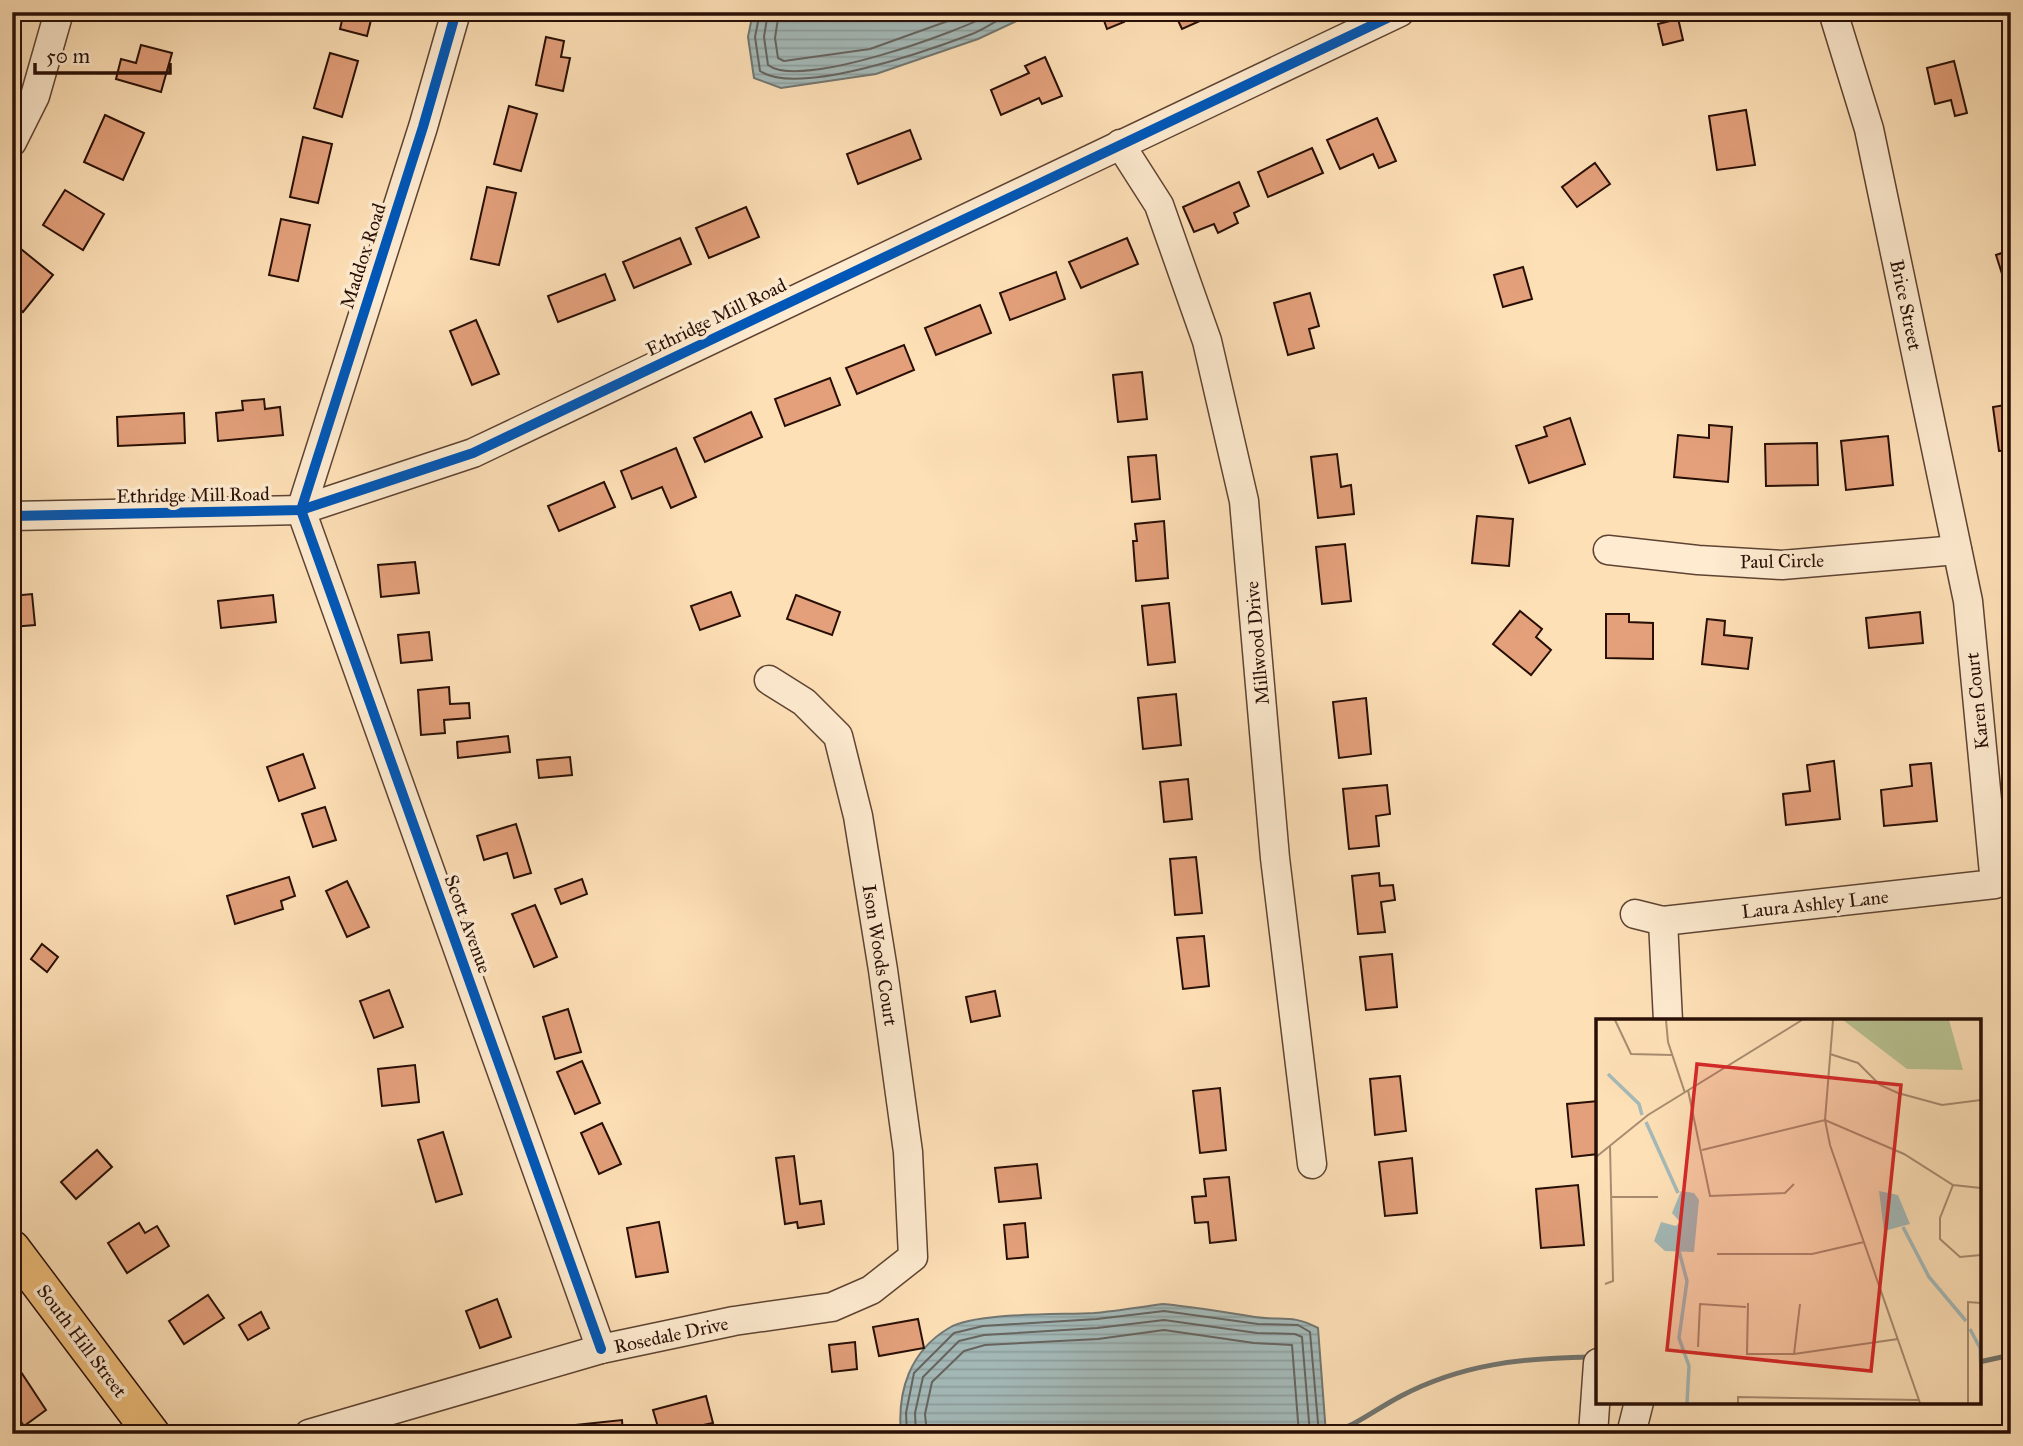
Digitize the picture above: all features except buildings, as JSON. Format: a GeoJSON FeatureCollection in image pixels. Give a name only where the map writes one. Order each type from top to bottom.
{"type":"FeatureCollection","features":[{"type":"Feature","properties":{"kind":"main road","name":"South Hill Street"},"geometry":{"type":"LineString","coordinates":[[12,1248],[152,1434]]}},
{"type":"Feature","properties":{"kind":"street"},"geometry":{"type":"LineString","coordinates":[[12,142],[35,96],[59,12]]}},
{"type":"Feature","properties":{"kind":"street","name":"Maddox Road"},"geometry":{"type":"LineString","coordinates":[[301,510],[423,127],[456,12]]}},
{"type":"Feature","properties":{"kind":"street","name":"Ethridge Mill Road"},"geometry":{"type":"LineString","coordinates":[[12,516],[301,510],[473,453],[1400,12]]}},
{"type":"Feature","properties":{"kind":"street","name":"Brice Street"},"geometry":{"type":"LineString","coordinates":[[1833,12],[1869,129],[1968,601]]}},
{"type":"Feature","properties":{"kind":"street","name":"Millwood Drive"},"geometry":{"type":"LineString","coordinates":[[1120,144],[1159,205],[1207,341],[1244,501],[1275,858],[1312,1164]]}},
{"type":"Feature","properties":{"kind":"street","name":"Scott Avenue"},"geometry":{"type":"LineString","coordinates":[[301,510],[601,1349]]}},
{"type":"Feature","properties":{"kind":"street","name":"Paul Circle"},"geometry":{"type":"LineString","coordinates":[[1608,550],[1698,560],[1782,565],[1957,551]]}},
{"type":"Feature","properties":{"kind":"street","name":"Karen Court"},"geometry":{"type":"LineString","coordinates":[[1968,601],[1995,884]]}},
{"type":"Feature","properties":{"kind":"street","name":"Ison Woods Court"},"geometry":{"type":"LineString","coordinates":[[769,680],[804,702],[838,736],[858,816],[908,1152],[913,1256],[905,1263]]}},
{"type":"Feature","properties":{"kind":"street","name":"Laura Ashley Lane"},"geometry":{"type":"LineString","coordinates":[[1635,914],[1662,921],[1995,884]]}},
{"type":"Feature","properties":{"kind":"street"},"geometry":{"type":"LineString","coordinates":[[1662,921],[1668,1019]]}},
{"type":"Feature","properties":{"kind":"street","name":"Rosedale Drive"},"geometry":{"type":"LineString","coordinates":[[309,1434],[601,1349],[734,1321],[832,1307],[871,1290],[905,1263]]}},
{"type":"Feature","properties":{"kind":"street"},"geometry":{"type":"LineString","coordinates":[[1593,1434],[1596,1391]]}},
{"type":"Feature","properties":{"kind":"street"},"geometry":{"type":"LineString","coordinates":[[1631,1434],[1638,1404]]}},
{"type":"Feature","properties":{"kind":"water"},"geometry":{"type":"Polygon","coordinates":[[[753,12],[1036,12],[978,39],[876,74],[781,88],[754,78],[748,37],[753,12]]]}},
{"type":"Feature","properties":{"kind":"water"},"geometry":{"type":"Polygon","coordinates":[[[1163,1304],[1255,1317],[1294,1319],[1318,1328],[1326,1434],[901,1434],[901,1403],[909,1374],[924,1348],[949,1328],[978,1319],[1094,1313],[1163,1304]]]}},
{"type":"Feature","properties":{"kind":"waterway"},"geometry":{"type":"LineString","coordinates":[[1981,1362],[2011,1355]]}},
{"type":"Feature","properties":{"kind":"waterway"},"geometry":{"type":"LineString","coordinates":[[1330,1434],[1424,1385],[1470,1370],[1516,1361],[1590,1357]]}},
{"type":"Feature","properties":{"kind":"cycle path"},"geometry":{"type":"LineString","coordinates":[[456,12],[423,127],[301,510],[601,1349]]}},
{"type":"Feature","properties":{"kind":"cycle path"},"geometry":{"type":"LineString","coordinates":[[12,516],[301,510],[473,453],[1400,12]]}}]}
